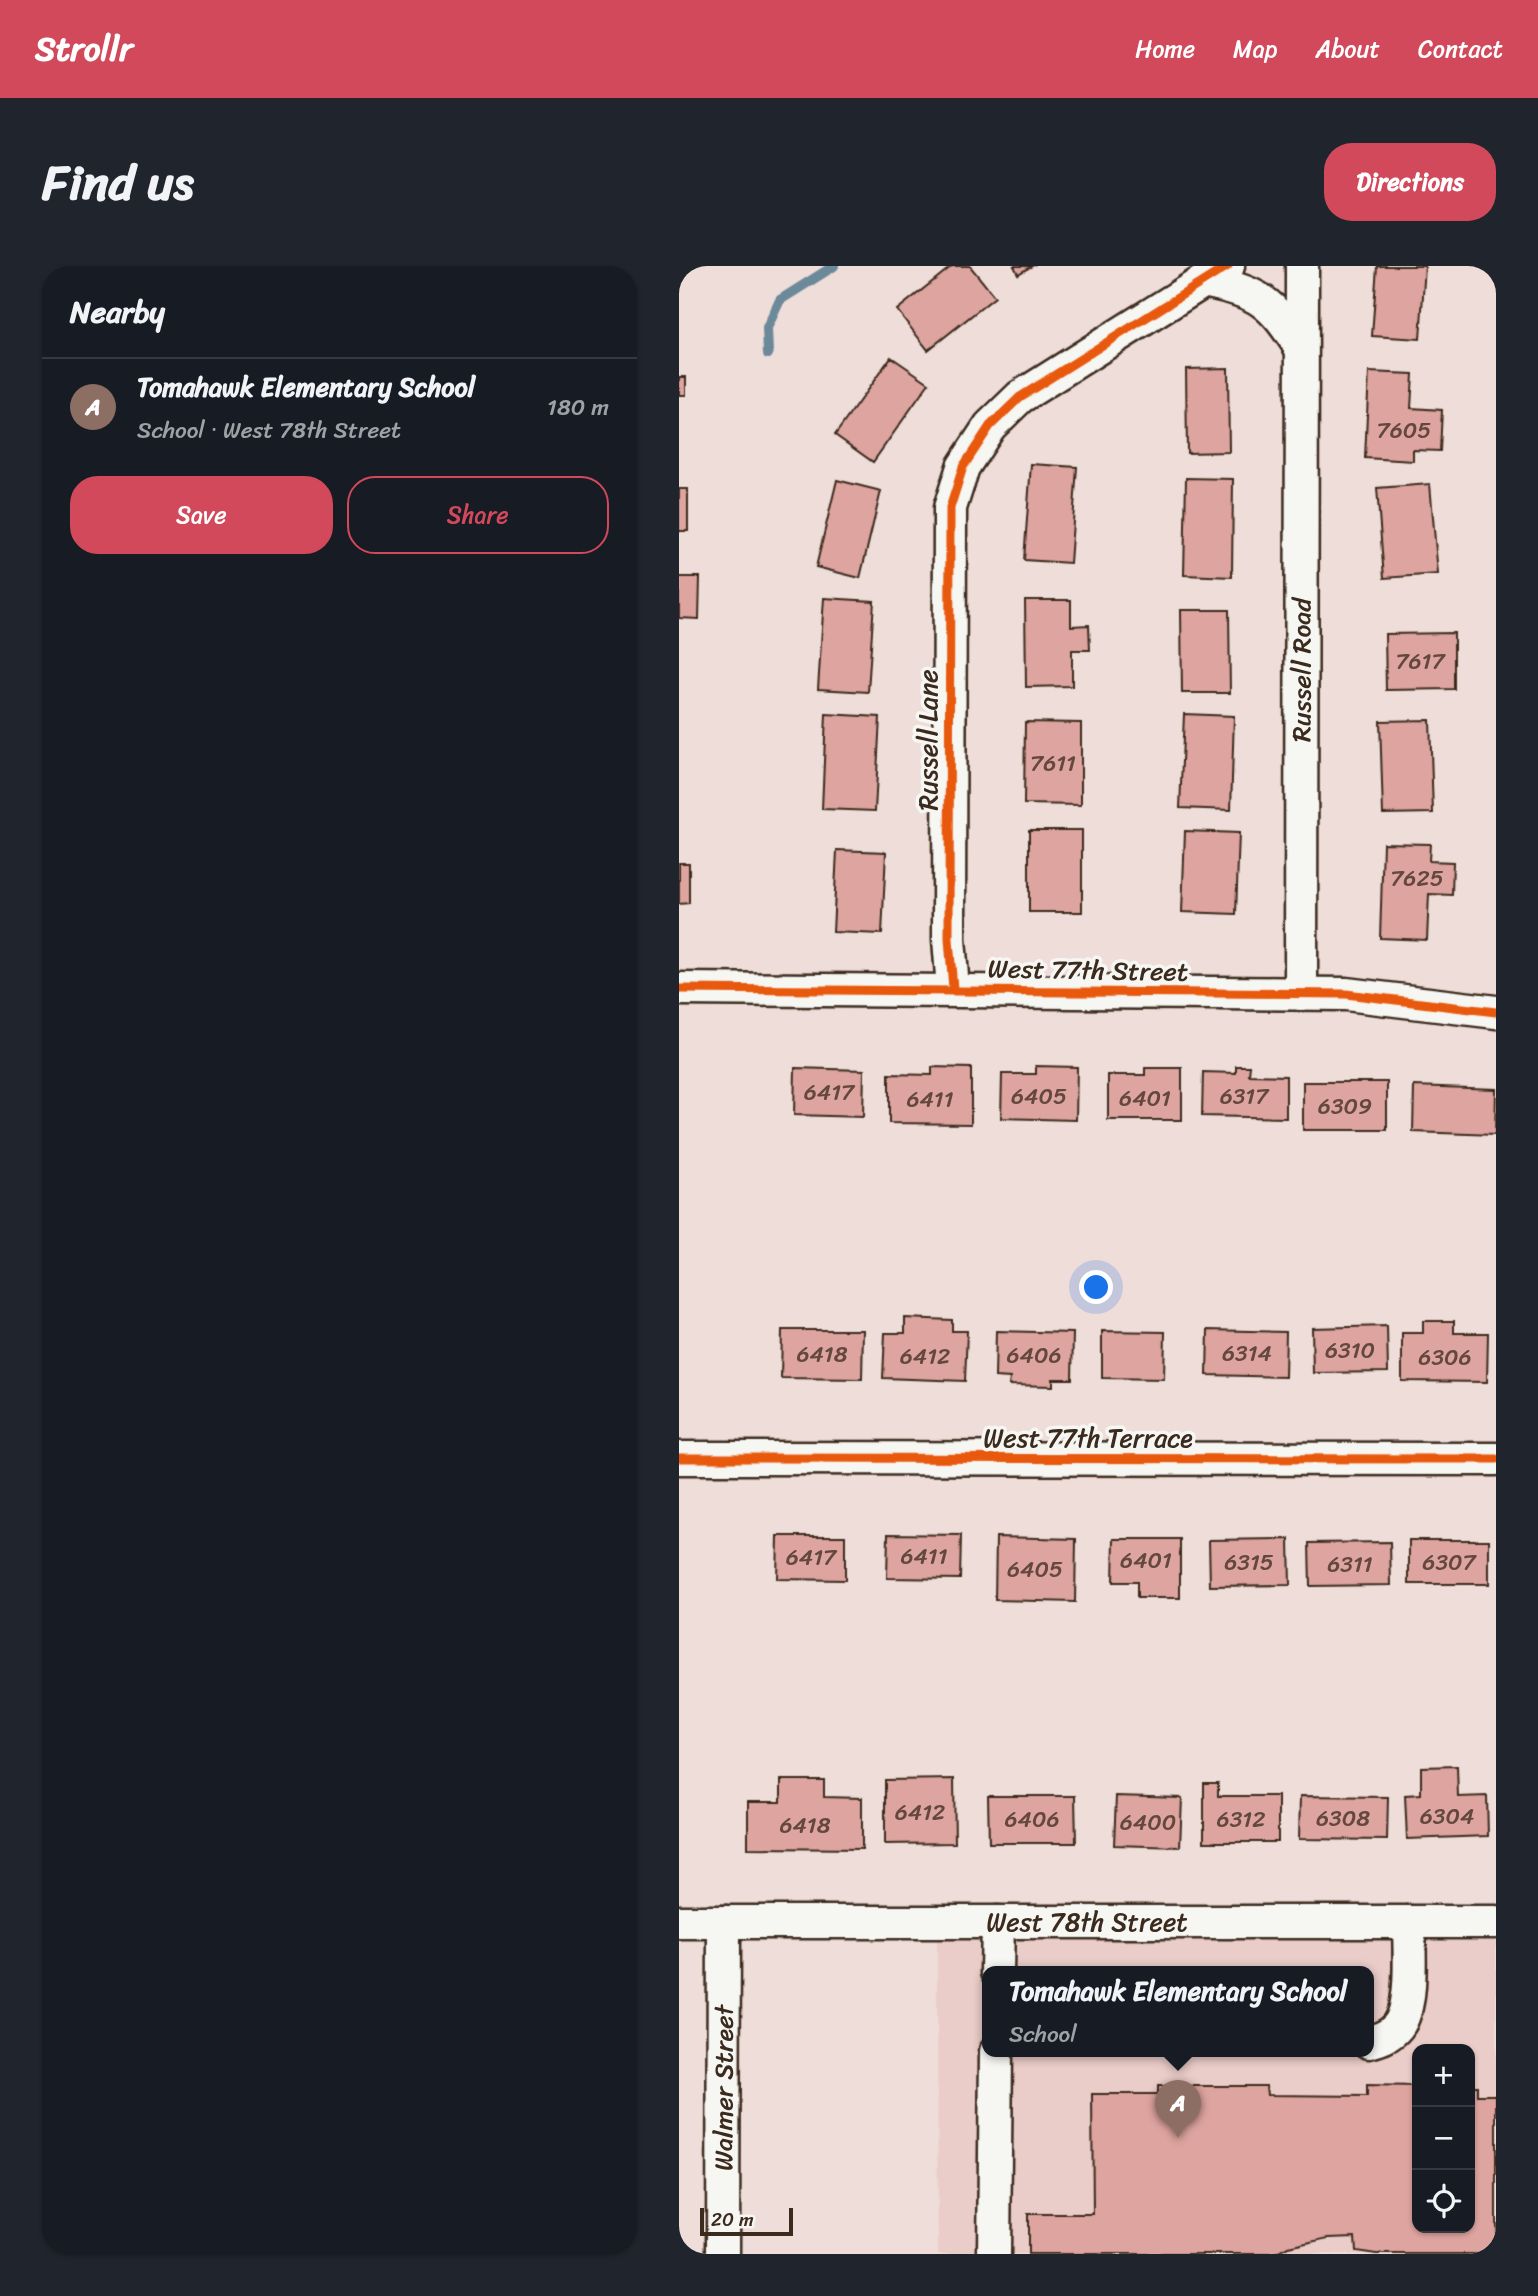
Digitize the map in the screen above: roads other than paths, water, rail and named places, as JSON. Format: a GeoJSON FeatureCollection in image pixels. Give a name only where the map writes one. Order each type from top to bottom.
{"type":"FeatureCollection","features":[{"type":"Feature","properties":{"kind":"street","name":"Russell Road"},"geometry":{"type":"LineString","coordinates":[[1301,994],[1302,266]]}},
{"type":"Feature","properties":{"kind":"street"},"geometry":{"type":"LineString","coordinates":[[1216,273],[1265,302],[1282,318],[1301,348]]}},
{"type":"Feature","properties":{"kind":"street","name":"Russell Lane"},"geometry":{"type":"LineString","coordinates":[[953,989],[949,939],[950,508],[963,467],[990,426],[1020,397],[1216,273]]}},
{"type":"Feature","properties":{"kind":"street","name":"West 77th Street"},"geometry":{"type":"LineString","coordinates":[[679,989],[953,989],[1359,995],[1496,1012]]}},
{"type":"Feature","properties":{"kind":"street","name":"West 77th Terrace"},"geometry":{"type":"LineString","coordinates":[[679,1458],[1496,1459]]}},
{"type":"Feature","properties":{"kind":"street","name":"West 78th Street"},"geometry":{"type":"LineString","coordinates":[[679,1922],[1496,1922]]}},
{"type":"Feature","properties":{"kind":"street","name":"Walmer Street"},"geometry":{"type":"LineString","coordinates":[[723,2254],[724,1922]]}},
{"type":"Feature","properties":{"kind":"street"},"geometry":{"type":"LineString","coordinates":[[997,1966],[998,1922]]}},
{"type":"Feature","properties":{"kind":"street"},"geometry":{"type":"LineString","coordinates":[[1374,2040],[1384,2037],[1399,2025],[1406,2005],[1409,1922]]}},
{"type":"Feature","properties":{"kind":"street"},"geometry":{"type":"LineString","coordinates":[[994,2254],[996,2057]]}},
{"type":"Feature","properties":{"kind":"waterway"},"geometry":{"type":"LineString","coordinates":[[768,354],[767,328],[780,300],[834,266]]}},
{"type":"Feature","properties":{"kind":"place","name":"Tomahawk Elementary School"},"geometry":{"type":"Point","coordinates":[1178,2138]}}]}
